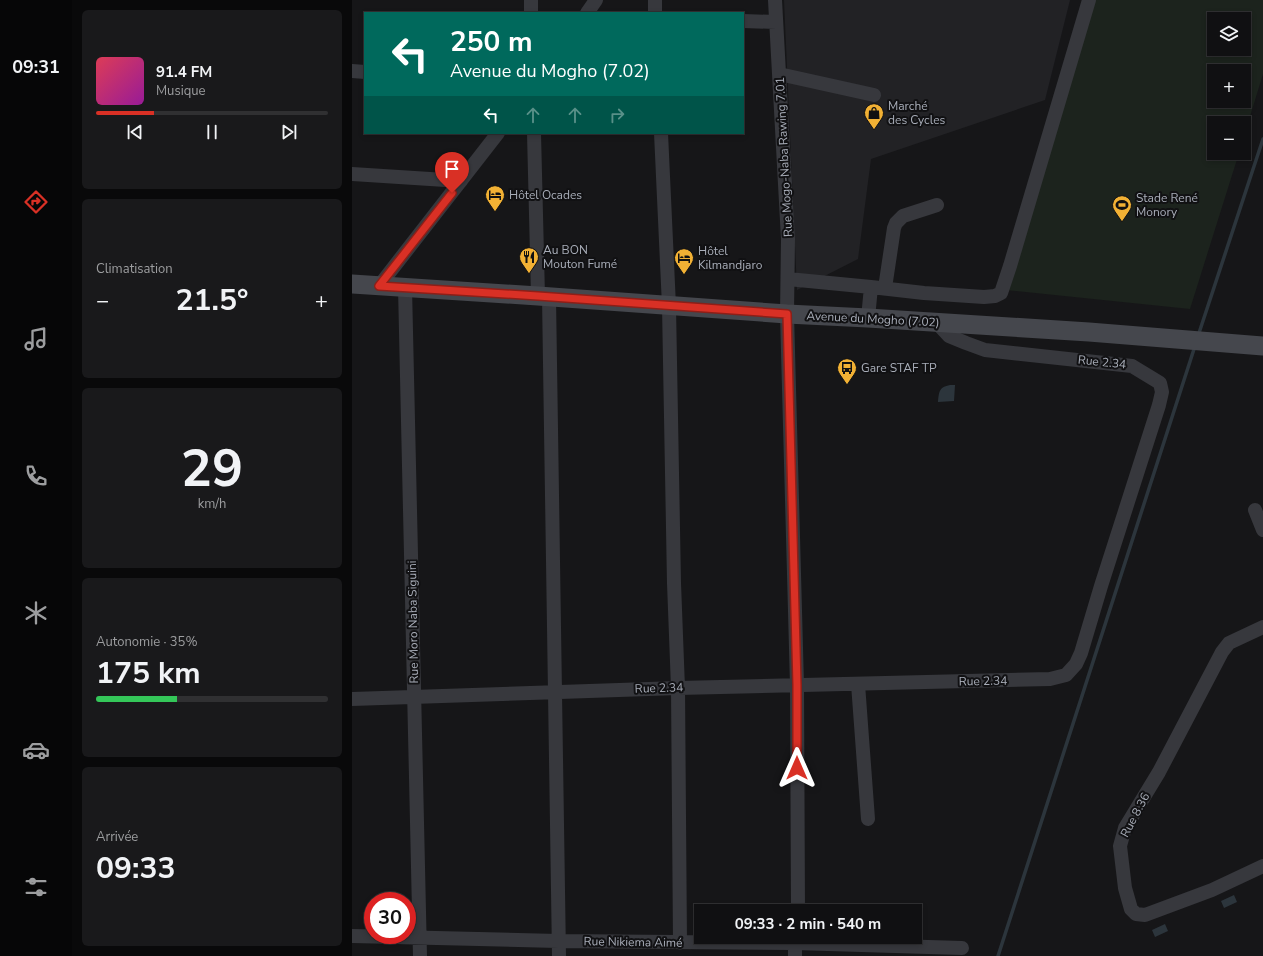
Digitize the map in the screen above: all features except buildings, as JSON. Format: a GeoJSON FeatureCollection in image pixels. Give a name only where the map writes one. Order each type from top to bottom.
{"type":"FeatureCollection","features":[{"type":"Feature","properties":{"kind":"main road","name":"Avenue du Mogho (7.02)"},"geometry":{"type":"LineString","coordinates":[[352,284],[544,296],[787,314],[936,322],[1263,346]]}},
{"type":"Feature","properties":{"kind":"street"},"geometry":{"type":"LineString","coordinates":[[531,0],[531,12]]}},
{"type":"Feature","properties":{"kind":"street"},"geometry":{"type":"LineString","coordinates":[[588,12],[596,0]]}},
{"type":"Feature","properties":{"kind":"street"},"geometry":{"type":"LineString","coordinates":[[655,0],[655,12]]}},
{"type":"Feature","properties":{"kind":"street","name":"Rue Mogo-Naba Rawing 7.01"},"geometry":{"type":"LineString","coordinates":[[775,0],[786,175],[788,239],[787,314],[797,685],[798,904]]}},
{"type":"Feature","properties":{"kind":"street"},"geometry":{"type":"LineString","coordinates":[[788,279],[924,293],[984,297],[995,296],[1001,293],[1089,0]]}},
{"type":"Feature","properties":{"kind":"street"},"geometry":{"type":"LineString","coordinates":[[744,21],[776,22]]}},
{"type":"Feature","properties":{"kind":"street"},"geometry":{"type":"LineString","coordinates":[[352,71],[364,72]]}},
{"type":"Feature","properties":{"kind":"street"},"geometry":{"type":"LineString","coordinates":[[779,74],[874,95]]}},
{"type":"Feature","properties":{"kind":"street"},"geometry":{"type":"LineString","coordinates":[[379,286],[497,134]]}},
{"type":"Feature","properties":{"kind":"street"},"geometry":{"type":"LineString","coordinates":[[534,134],[544,296],[559,956]]}},
{"type":"Feature","properties":{"kind":"street"},"geometry":{"type":"LineString","coordinates":[[661,134],[669,306],[674,575],[678,688],[680,943]]}},
{"type":"Feature","properties":{"kind":"street"},"geometry":{"type":"LineString","coordinates":[[352,174],[461,181]]}},
{"type":"Feature","properties":{"kind":"street"},"geometry":{"type":"LineString","coordinates":[[885,288],[896,223],[904,216],[937,205]]}},
{"type":"Feature","properties":{"kind":"street","name":"Rue Moro Naba Siguini"},"geometry":{"type":"LineString","coordinates":[[405,287],[420,956]]}},
{"type":"Feature","properties":{"kind":"street"},"geometry":{"type":"LineString","coordinates":[[868,318],[871,287]]}},
{"type":"Feature","properties":{"kind":"street","name":"Rue 2.34"},"geometry":{"type":"LineString","coordinates":[[352,699],[678,688],[1050,679],[1066,675],[1076,664],[1081,653],[1162,392],[1160,383],[1132,366],[985,350],[949,336],[936,322]]}},
{"type":"Feature","properties":{"kind":"street"},"geometry":{"type":"LineString","coordinates":[[1255,510],[1263,530]]}},
{"type":"Feature","properties":{"kind":"street","name":"Rue 8.36"},"geometry":{"type":"LineString","coordinates":[[1263,627],[1229,643],[1222,652],[1159,772],[1125,828],[1120,846],[1125,888],[1131,909],[1136,914],[1145,915],[1212,890],[1263,866]]}},
{"type":"Feature","properties":{"kind":"street"},"geometry":{"type":"LineString","coordinates":[[858,684],[868,819]]}},
{"type":"Feature","properties":{"kind":"street","name":"Rue Nikiema Aimé"},"geometry":{"type":"LineString","coordinates":[[352,936],[558,942],[962,948]]}},
{"type":"Feature","properties":{"kind":"shaded area","name":"Marché des Cycles"},"geometry":{"type":"Polygon","coordinates":[[[784,0],[1070,0],[1045,100],[871,159],[858,259],[797,290],[784,0]]]}},
{"type":"Feature","properties":{"kind":"shaded area","name":"Stade René Monory"},"geometry":{"type":"Polygon","coordinates":[[[1092,0],[1263,0],[1263,74],[1250,116],[1207,116],[1207,160],[1237,160],[1190,309],[1006,290],[1092,0]]]}},
{"type":"Feature","properties":{"kind":"shaded area"},"geometry":{"type":"Polygon","coordinates":[[[950,385],[955,385],[954,401],[938,402],[940,390],[950,385]]]}},
{"type":"Feature","properties":{"kind":"shaded area"},"geometry":{"type":"Polygon","coordinates":[[[1234,895],[1237,902],[1224,908],[1221,901],[1234,895]]]}},
{"type":"Feature","properties":{"kind":"shaded area"},"geometry":{"type":"Polygon","coordinates":[[[1165,924],[1168,931],[1155,937],[1152,930],[1165,924]]]}},
{"type":"Feature","properties":{"kind":"waterway"},"geometry":{"type":"LineString","coordinates":[[1198,336],[1263,139]]}},
{"type":"Feature","properties":{"kind":"waterway"},"geometry":{"type":"LineString","coordinates":[[998,956],[1195,346]]}},
{"type":"Feature","properties":{"kind":"place","name":"Marché des Cycles"},"geometry":{"type":"Point","coordinates":[874,130]}},
{"type":"Feature","properties":{"kind":"place","name":"Hôtel Ocades"},"geometry":{"type":"Point","coordinates":[495,212]}},
{"type":"Feature","properties":{"kind":"place","name":"Stade René Monory"},"geometry":{"type":"Point","coordinates":[1122,222]}},
{"type":"Feature","properties":{"kind":"place","name":"Au BON Mouton Fumé"},"geometry":{"type":"Point","coordinates":[529,274]}},
{"type":"Feature","properties":{"kind":"place","name":"Hôtel Kilmandjaro"},"geometry":{"type":"Point","coordinates":[684,275]}},
{"type":"Feature","properties":{"kind":"place","name":"Gare STAF TP"},"geometry":{"type":"Point","coordinates":[847,385]}},
{"type":"Feature","properties":{"kind":"route"},"geometry":{"type":"LineString","coordinates":[[452,193],[379,286],[787,314],[797,685],[797,768]]}}]}
